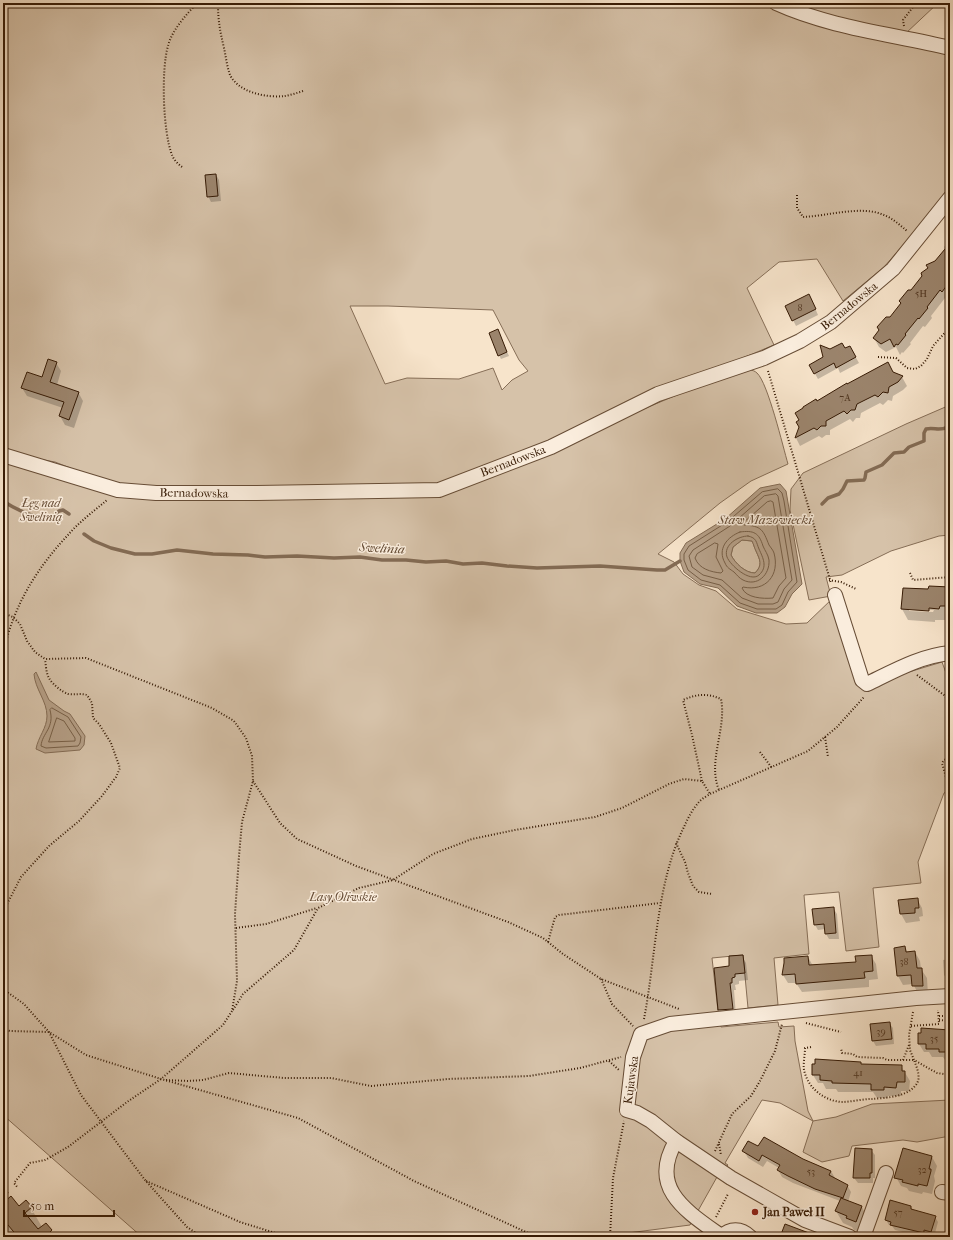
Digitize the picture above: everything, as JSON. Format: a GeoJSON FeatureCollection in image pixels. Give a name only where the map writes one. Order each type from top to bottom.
{"type":"FeatureCollection","features":[{"type":"Feature","properties":{"kind":"street"},"geometry":{"type":"LineString","coordinates":[[776,3],[840,25],[950,48]]}},
{"type":"Feature","properties":{"kind":"street","name":"Bernadowska"},"geometry":{"type":"LineString","coordinates":[[3,455],[118,490],[257,493],[439,490],[551,447],[658,394],[764,358],[800,341],[831,322],[893,268],[950,198]]}},
{"type":"Feature","properties":{"kind":"street"},"geometry":{"type":"LineString","coordinates":[[835,595],[862,680],[867,684],[926,657],[950,653]]}},
{"type":"Feature","properties":{"kind":"street"},"geometry":{"type":"LineString","coordinates":[[641,1034],[670,1024],[944,996]]}},
{"type":"Feature","properties":{"kind":"street","name":"Kujawska"},"geometry":{"type":"LineString","coordinates":[[641,1034],[633,1057],[627,1110],[646,1118],[676,1141],[731,1178],[805,1220],[850,1237]]}},
{"type":"Feature","properties":{"kind":"street"},"geometry":{"type":"LineString","coordinates":[[676,1141],[667,1162],[668,1186],[675,1197],[695,1217],[721,1237],[726,1232],[732,1230],[745,1232],[750,1237]]}},
{"type":"Feature","properties":{"kind":"street"},"geometry":{"type":"LineString","coordinates":[[863,1237],[886,1173]]}},
{"type":"Feature","properties":{"kind":"path"},"geometry":{"type":"LineString","coordinates":[[182,167],[173,157],[167,135],[164,98],[165,60],[168,45],[174,33],[187,14],[197,3]]}},
{"type":"Feature","properties":{"kind":"path"},"geometry":{"type":"LineString","coordinates":[[218,3],[218,22],[230,74],[235,82],[246,90],[257,94],[285,96],[303,91]]}},
{"type":"Feature","properties":{"kind":"path"},"geometry":{"type":"LineString","coordinates":[[905,39],[903,20],[916,3]]}},
{"type":"Feature","properties":{"kind":"path"},"geometry":{"type":"LineString","coordinates":[[797,195],[797,208],[803,217],[854,211],[871,212],[885,215],[900,225],[916,240]]}},
{"type":"Feature","properties":{"kind":"path"},"geometry":{"type":"LineString","coordinates":[[878,357],[896,358],[908,368],[915,369],[921,366],[927,359],[933,346],[950,327]]}},
{"type":"Feature","properties":{"kind":"path"},"geometry":{"type":"LineString","coordinates":[[764,358],[830,580]]}},
{"type":"Feature","properties":{"kind":"path"},"geometry":{"type":"LineString","coordinates":[[793,471],[797,469]]}},
{"type":"Feature","properties":{"kind":"path"},"geometry":{"type":"LineString","coordinates":[[3,655],[13,617],[36,573],[68,534],[118,490]]}},
{"type":"Feature","properties":{"kind":"path"},"geometry":{"type":"LineString","coordinates":[[910,573],[913,580],[950,577]]}},
{"type":"Feature","properties":{"kind":"path"},"geometry":{"type":"LineString","coordinates":[[3,613],[13,617],[20,624],[27,641],[35,652],[45,659],[86,658],[212,708],[234,721],[246,738],[252,756],[253,781],[242,822],[235,914],[237,981],[232,1011]]}},
{"type":"Feature","properties":{"kind":"path"},"geometry":{"type":"LineString","coordinates":[[3,912],[21,877],[50,846],[79,822],[116,777],[120,768],[111,743],[99,724],[93,718],[92,704],[87,695],[66,694],[57,687],[49,678],[45,659]]}},
{"type":"Feature","properties":{"kind":"path"},"geometry":{"type":"LineString","coordinates":[[904,666],[944,695],[950,703]]}},
{"type":"Feature","properties":{"kind":"path"},"geometry":{"type":"LineString","coordinates":[[641,1034],[648,998],[660,903],[676,843],[689,816],[700,800],[710,794],[808,751],[837,727],[864,697],[867,684]]}},
{"type":"Feature","properties":{"kind":"path"},"geometry":{"type":"LineString","coordinates":[[710,794],[702,781],[683,700],[694,695],[714,696],[721,699],[723,708],[718,737],[715,772],[719,790]]}},
{"type":"Feature","properties":{"kind":"path"},"geometry":{"type":"LineString","coordinates":[[825,737],[828,757]]}},
{"type":"Feature","properties":{"kind":"path"},"geometry":{"type":"LineString","coordinates":[[760,752],[772,768]]}},
{"type":"Feature","properties":{"kind":"path"},"geometry":{"type":"LineString","coordinates":[[948,788],[942,763],[944,760],[950,758]]}},
{"type":"Feature","properties":{"kind":"path"},"geometry":{"type":"LineString","coordinates":[[235,928],[266,924],[318,908],[359,888],[393,880],[433,854],[472,839],[515,830],[595,818],[622,808],[669,784],[684,779],[702,781]]}},
{"type":"Feature","properties":{"kind":"path"},"geometry":{"type":"LineString","coordinates":[[253,781],[280,823],[297,839],[356,866],[508,922],[543,938],[601,979],[685,1012]]}},
{"type":"Feature","properties":{"kind":"path"},"geometry":{"type":"LineString","coordinates":[[676,843],[686,862],[693,886],[699,892],[712,894]]}},
{"type":"Feature","properties":{"kind":"path"},"geometry":{"type":"LineString","coordinates":[[548,942],[555,917],[559,915],[660,903]]}},
{"type":"Feature","properties":{"kind":"path"},"geometry":{"type":"LineString","coordinates":[[18,1188],[14,1183],[30,1163],[45,1160],[68,1147],[161,1079],[223,1025],[243,994],[294,950],[318,908]]}},
{"type":"Feature","properties":{"kind":"path"},"geometry":{"type":"LineString","coordinates":[[601,979],[612,1004],[641,1034]]}},
{"type":"Feature","properties":{"kind":"path"},"geometry":{"type":"LineString","coordinates":[[3,989],[24,1004],[49,1032],[82,1094],[145,1180],[187,1227],[202,1237]]}},
{"type":"Feature","properties":{"kind":"path"},"geometry":{"type":"LineString","coordinates":[[911,1026],[939,1024],[939,1016],[944,996]]}},
{"type":"Feature","properties":{"kind":"path"},"geometry":{"type":"LineString","coordinates":[[811,1047],[805,1048],[804,1069],[812,1089],[820,1095],[841,1102],[900,1095],[912,1090],[918,1081],[918,1073],[910,1050],[911,1026],[916,998]]}},
{"type":"Feature","properties":{"kind":"path"},"geometry":{"type":"LineString","coordinates":[[709,1163],[732,1114],[751,1096],[775,1051],[784,1012],[806,1023],[840,1032]]}},
{"type":"Feature","properties":{"kind":"path"},"geometry":{"type":"LineString","coordinates":[[939,1016],[948,1016]]}},
{"type":"Feature","properties":{"kind":"path"},"geometry":{"type":"LineString","coordinates":[[939,1020],[950,1021]]}},
{"type":"Feature","properties":{"kind":"path"},"geometry":{"type":"LineString","coordinates":[[3,1029],[10,1031],[49,1032],[86,1055],[161,1079],[298,1118],[414,1181],[537,1237]]}},
{"type":"Feature","properties":{"kind":"path"},"geometry":{"type":"LineString","coordinates":[[903,1060],[910,1043]]}},
{"type":"Feature","properties":{"kind":"path"},"geometry":{"type":"LineString","coordinates":[[840,1048],[842,1053],[853,1054],[857,1057],[883,1058],[887,1060],[914,1060],[937,1073],[950,1075]]}},
{"type":"Feature","properties":{"kind":"path"},"geometry":{"type":"LineString","coordinates":[[161,1079],[188,1081],[203,1080],[230,1073],[284,1078],[332,1078],[371,1086],[448,1079],[529,1076],[580,1068],[621,1057],[633,1057]]}},
{"type":"Feature","properties":{"kind":"path"},"geometry":{"type":"LineString","coordinates":[[600,1237],[610,1236],[613,1178],[627,1110]]}},
{"type":"Feature","properties":{"kind":"path"},"geometry":{"type":"LineString","coordinates":[[145,1180],[240,1222],[288,1237]]}},
{"type":"Feature","properties":{"kind":"path"},"geometry":{"type":"LineString","coordinates":[[3,1197],[9,1191]]}},
{"type":"Feature","properties":{"kind":"path"},"geometry":{"type":"LineString","coordinates":[[716,1217],[728,1194]]}},
{"type":"Feature","properties":{"kind":"green space"},"geometry":{"type":"Polygon","coordinates":[[[3,3],[938,3],[905,34],[950,54],[950,189],[884,267],[843,301],[817,259],[779,262],[747,288],[774,345],[704,374],[641,410],[739,369],[751,370],[757,373],[766,389],[788,464],[751,481],[720,503],[658,554],[674,562],[683,574],[699,585],[716,591],[737,609],[786,624],[807,623],[833,598],[859,687],[942,662],[950,684],[950,790],[944,793],[918,862],[921,883],[873,888],[879,947],[846,951],[839,892],[804,895],[809,954],[774,958],[778,1005],[748,1008],[743,955],[712,958],[721,1027],[778,1022],[779,1027],[794,1026],[795,1041],[808,1111],[813,1121],[780,1103],[762,1100],[725,1163],[728,1165],[717,1177],[690,1225],[620,1234],[619,1237],[142,1237],[3,1115],[3,459],[124,489],[55,462],[11,454],[3,450],[3,3]],[[350,306],[385,384],[407,378],[459,379],[493,368],[502,390],[512,380],[528,371],[519,360],[493,310],[350,306]]]}},
{"type":"Feature","properties":{"kind":"green space"},"geometry":{"type":"Polygon","coordinates":[[[950,405],[950,535],[939,536],[891,551],[842,575],[826,577],[831,596],[809,600],[790,510],[791,489],[803,473],[906,424],[950,405]]]}},
{"type":"Feature","properties":{"kind":"green space"},"geometry":{"type":"Polygon","coordinates":[[[742,540],[752,541],[759,557],[760,565],[755,573],[751,573],[741,567],[731,555],[733,547],[742,540]]]}},
{"type":"Feature","properties":{"kind":"green space"},"geometry":{"type":"Polygon","coordinates":[[[948,1077],[950,1077],[950,1097],[946,1096],[948,1077]]]}},
{"type":"Feature","properties":{"kind":"green space"},"geometry":{"type":"Polygon","coordinates":[[[950,1100],[950,1136],[917,1142],[903,1140],[852,1146],[849,1156],[822,1162],[803,1152],[813,1121],[836,1117],[872,1104],[950,1100]]]}},
{"type":"Feature","properties":{"kind":"water","name":"Staw Mazowiecki"},"geometry":{"type":"Polygon","coordinates":[[[780,484],[786,491],[802,584],[792,594],[785,607],[777,613],[756,613],[737,606],[718,588],[700,584],[684,572],[680,561],[680,553],[686,543],[725,519],[760,488],[780,484]],[[742,540],[733,547],[731,555],[741,567],[751,573],[755,573],[758,570],[760,562],[752,541],[742,540]]]}},
{"type":"Feature","properties":{"kind":"water"},"geometry":{"type":"Polygon","coordinates":[[[36,672],[49,700],[70,714],[85,736],[84,745],[80,750],[45,753],[36,749],[46,725],[47,716],[45,705],[36,685],[34,674],[36,672]]]}},
{"type":"Feature","properties":{"kind":"building"},"geometry":{"type":"Polygon","coordinates":[[[216,174],[218,196],[207,197],[205,175],[216,174]]]}},
{"type":"Feature","properties":{"kind":"building"},"geometry":{"type":"Polygon","coordinates":[[[950,243],[950,281],[942,292],[940,290],[927,307],[928,308],[905,334],[906,335],[898,345],[896,344],[894,347],[890,339],[881,344],[873,338],[879,330],[877,327],[886,317],[890,317],[901,303],[899,301],[908,290],[911,290],[922,276],[921,273],[928,268],[926,265],[935,261],[950,243]]]}},
{"type":"Feature","properties":{"kind":"building"},"geometry":{"type":"Polygon","coordinates":[[[809,294],[816,309],[792,321],[785,306],[809,294]]]}},
{"type":"Feature","properties":{"kind":"building"},"geometry":{"type":"Polygon","coordinates":[[[498,329],[507,352],[498,356],[489,333],[498,329]]]}},
{"type":"Feature","properties":{"kind":"building"},"geometry":{"type":"Polygon","coordinates":[[[842,343],[845,348],[850,346],[856,357],[836,368],[834,363],[814,374],[809,365],[823,357],[820,345],[830,349],[842,343]]]}},
{"type":"Feature","properties":{"kind":"building"},"geometry":{"type":"Polygon","coordinates":[[[48,359],[57,362],[50,382],[79,392],[69,420],[59,416],[64,402],[21,388],[27,372],[42,377],[48,359]]]}},
{"type":"Feature","properties":{"kind":"building"},"geometry":{"type":"Polygon","coordinates":[[[888,362],[893,372],[903,376],[898,382],[889,387],[888,393],[883,392],[878,397],[875,395],[857,404],[855,410],[851,410],[847,414],[844,411],[826,421],[826,426],[821,426],[817,430],[814,428],[795,438],[799,427],[796,422],[799,420],[795,413],[816,399],[817,401],[847,383],[888,362]]]}},
{"type":"Feature","properties":{"kind":"building"},"geometry":{"type":"Polygon","coordinates":[[[929,586],[950,587],[950,606],[940,606],[939,609],[929,608],[929,611],[901,609],[903,588],[928,589],[929,586]]]}},
{"type":"Feature","properties":{"kind":"building"},"geometry":{"type":"Polygon","coordinates":[[[918,898],[919,908],[915,908],[915,913],[900,914],[898,900],[918,898]]]}},
{"type":"Feature","properties":{"kind":"building"},"geometry":{"type":"Polygon","coordinates":[[[834,907],[836,933],[825,934],[824,924],[814,925],[812,909],[834,907]]]}},
{"type":"Feature","properties":{"kind":"building"},"geometry":{"type":"Polygon","coordinates":[[[905,946],[906,952],[915,951],[917,968],[922,968],[923,986],[912,986],[911,975],[897,976],[894,948],[905,946]]]}},
{"type":"Feature","properties":{"kind":"building"},"geometry":{"type":"Polygon","coordinates":[[[743,955],[745,973],[735,974],[735,977],[732,978],[732,983],[730,983],[733,1009],[718,1010],[714,968],[729,966],[729,956],[743,955]]]}},
{"type":"Feature","properties":{"kind":"building"},"geometry":{"type":"Polygon","coordinates":[[[872,955],[873,971],[864,972],[865,978],[796,984],[795,974],[782,975],[784,958],[808,956],[809,965],[856,962],[855,956],[872,955]]]}},
{"type":"Feature","properties":{"kind":"building"},"geometry":{"type":"Polygon","coordinates":[[[890,1022],[892,1039],[872,1041],[870,1024],[890,1022]]]}},
{"type":"Feature","properties":{"kind":"building"},"geometry":{"type":"Polygon","coordinates":[[[921,1028],[950,1030],[950,1052],[939,1052],[939,1049],[926,1049],[926,1044],[918,1044],[918,1033],[921,1033],[921,1028]]]}},
{"type":"Feature","properties":{"kind":"building"},"geometry":{"type":"Polygon","coordinates":[[[815,1059],[861,1062],[861,1064],[902,1065],[902,1071],[905,1071],[905,1082],[897,1082],[896,1088],[884,1087],[884,1090],[871,1090],[871,1084],[832,1083],[832,1081],[820,1080],[820,1075],[812,1075],[812,1064],[815,1064],[815,1059]]]}},
{"type":"Feature","properties":{"kind":"building"},"geometry":{"type":"Polygon","coordinates":[[[764,1137],[803,1159],[831,1171],[829,1175],[848,1185],[843,1198],[815,1189],[788,1176],[777,1170],[780,1165],[762,1155],[759,1161],[742,1151],[748,1141],[758,1146],[764,1137]]]}},
{"type":"Feature","properties":{"kind":"building"},"geometry":{"type":"Polygon","coordinates":[[[855,1148],[872,1149],[872,1173],[870,1173],[870,1178],[853,1178],[855,1148]]]}},
{"type":"Feature","properties":{"kind":"building"},"geometry":{"type":"Polygon","coordinates":[[[903,1148],[932,1156],[929,1169],[931,1169],[931,1171],[927,1186],[918,1184],[918,1186],[902,1182],[903,1180],[894,1178],[903,1148]]]}},
{"type":"Feature","properties":{"kind":"building"},"geometry":{"type":"Polygon","coordinates":[[[11,1196],[19,1206],[26,1200],[32,1207],[25,1213],[38,1229],[46,1223],[52,1230],[45,1237],[18,1237],[3,1219],[3,1203],[11,1196]]]}},
{"type":"Feature","properties":{"kind":"building"},"geometry":{"type":"Polygon","coordinates":[[[841,1198],[862,1206],[856,1222],[835,1211],[841,1198]]]}},
{"type":"Feature","properties":{"kind":"building"},"geometry":{"type":"Polygon","coordinates":[[[890,1200],[911,1206],[911,1209],[936,1216],[931,1232],[924,1230],[924,1233],[890,1225],[891,1222],[885,1220],[890,1200]]]}},
{"type":"Feature","properties":{"kind":"building"},"geometry":{"type":"Polygon","coordinates":[[[785,1224],[817,1236],[817,1237],[780,1237],[785,1224]]]}},
{"type":"Feature","properties":{"kind":"waterway","name":"Swelinia"},"geometry":{"type":"LineString","coordinates":[[822,504],[828,498],[839,494],[847,481],[864,480],[866,472],[882,465],[894,453],[904,452],[909,447],[924,441],[924,433],[926,429],[943,429],[950,426]]}},
{"type":"Feature","properties":{"kind":"waterway","name":"Swelinia"},"geometry":{"type":"LineString","coordinates":[[3,501],[14,508],[44,519],[51,520],[59,511],[63,510],[69,514]]}},
{"type":"Feature","properties":{"kind":"waterway","name":"Swelinia"},"geometry":{"type":"LineString","coordinates":[[84,534],[94,541],[111,548],[135,554],[152,554],[177,550],[265,557],[360,557],[382,560],[426,562],[446,561],[463,564],[482,563],[537,568],[600,566],[657,570],[665,570],[680,561]]}},
{"type":"Feature","properties":{"kind":"place","name":"Jan Paweł II"},"geometry":{"type":"Point","coordinates":[755,1212]}},
{"type":"Feature","properties":{"kind":"park label","name":"Łęg nad Swelinią"},"geometry":{"type":"Point","coordinates":[41,510]}},
{"type":"Feature","properties":{"kind":"park label","name":"Lasy Oliwskie"},"geometry":{"type":"Point","coordinates":[343,897]}}]}
